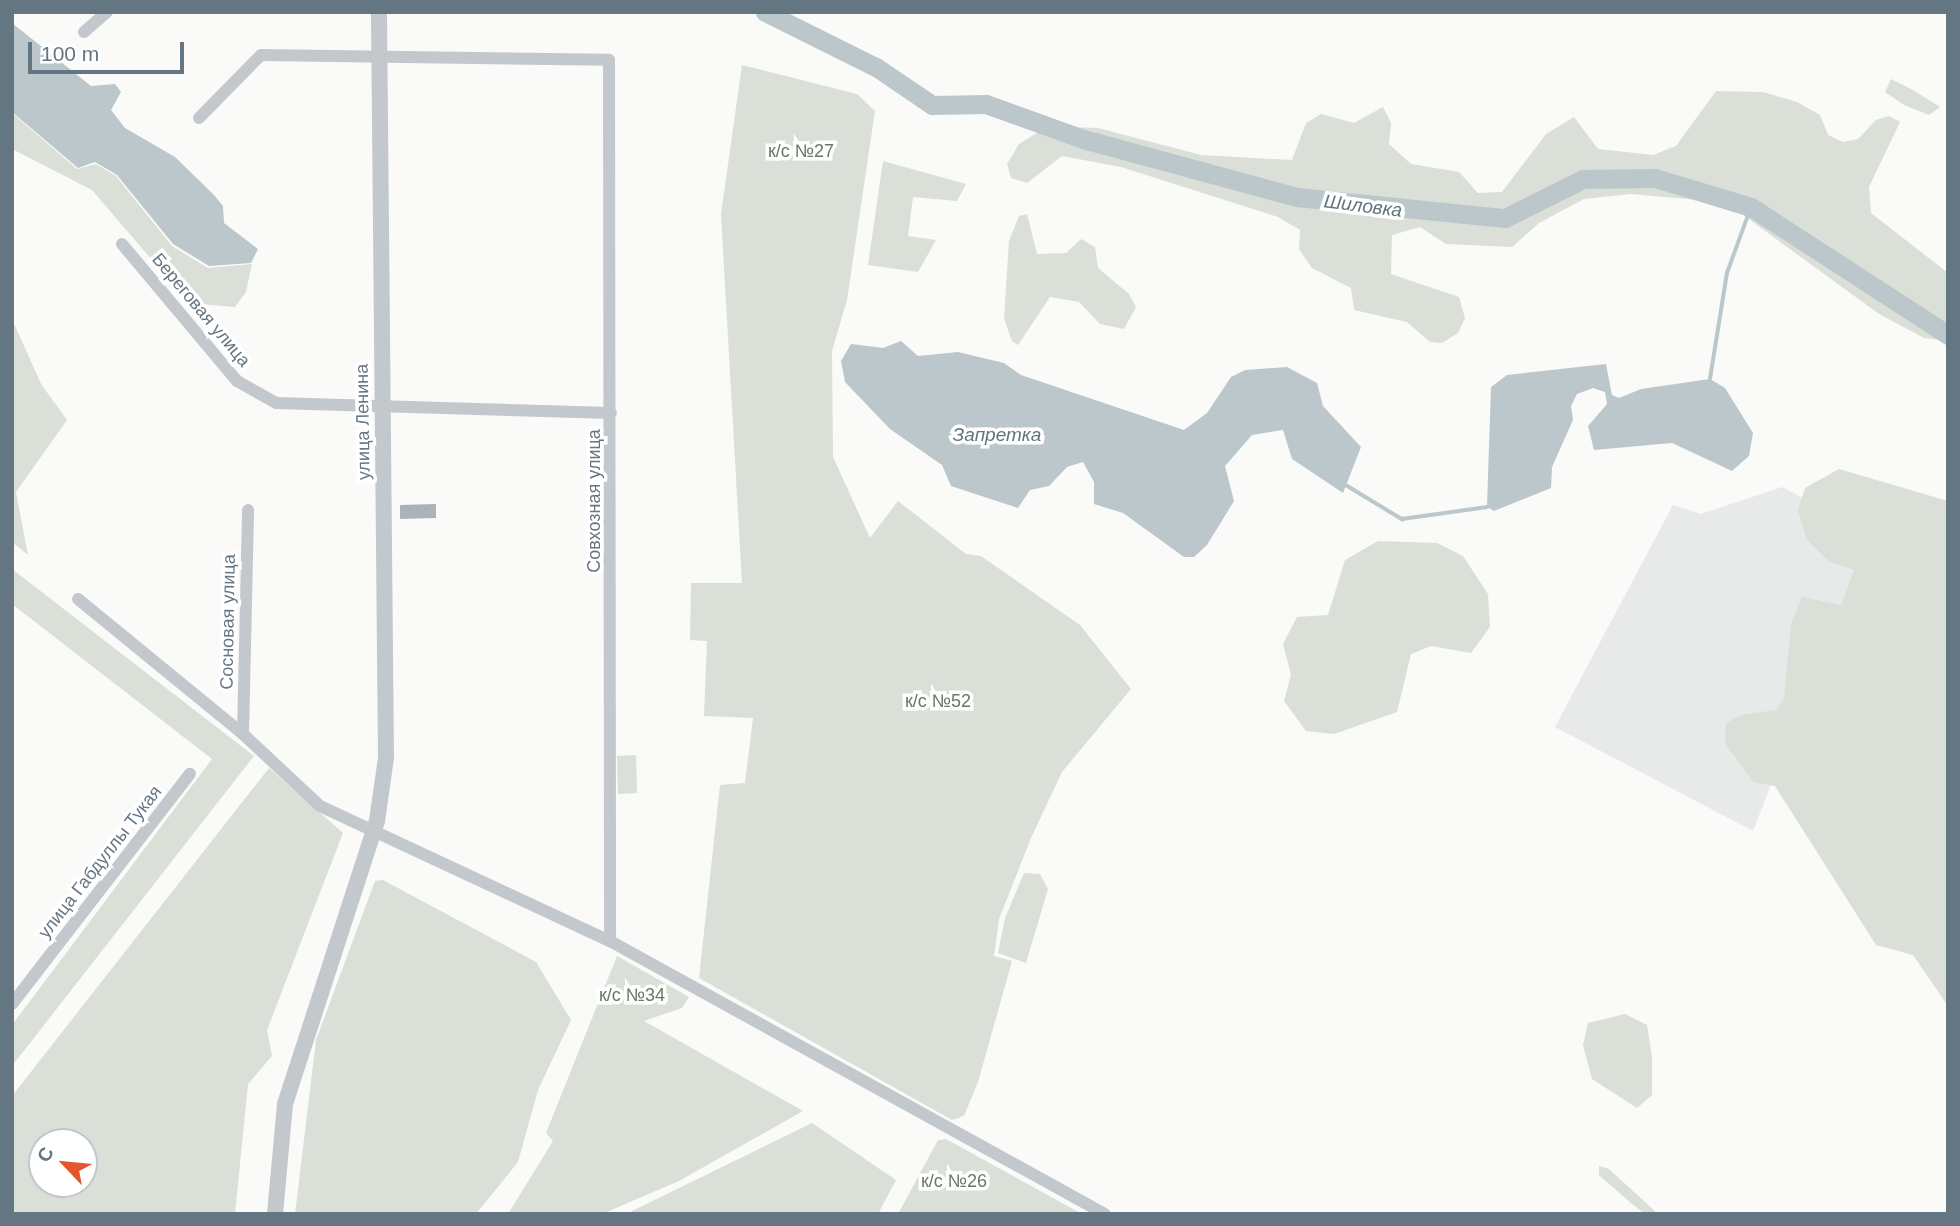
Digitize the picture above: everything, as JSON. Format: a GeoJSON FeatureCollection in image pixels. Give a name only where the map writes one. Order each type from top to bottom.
{"type":"FeatureCollection","features":[{"type":"Feature","properties":{"kind":"street"},"geometry":{"type":"LineString","coordinates":[[84,32],[107,12]]}},
{"type":"Feature","properties":{"kind":"street","name":"улица Ленина"},"geometry":{"type":"LineString","coordinates":[[275,1214],[285,1104],[374,830],[386,744],[380,12]]}},
{"type":"Feature","properties":{"kind":"street"},"geometry":{"type":"LineString","coordinates":[[199,118],[261,55],[379,54]]}},
{"type":"Feature","properties":{"kind":"street","name":"Совхозная улица"},"geometry":{"type":"LineString","coordinates":[[379,54],[609,60],[610,941]]}},
{"type":"Feature","properties":{"kind":"street","name":"Береговая улица"},"geometry":{"type":"LineString","coordinates":[[122,244],[237,381],[276,403],[611,413]]}},
{"type":"Feature","properties":{"kind":"street","name":"Сосновая улица"},"geometry":{"type":"LineString","coordinates":[[243,734],[248,510]]}},
{"type":"Feature","properties":{"kind":"street"},"geometry":{"type":"LineString","coordinates":[[78,599],[243,734],[320,806],[610,941],[1105,1214]]}},
{"type":"Feature","properties":{"kind":"street","name":"улица Габдуллы Тукая"},"geometry":{"type":"LineString","coordinates":[[12,1004],[190,775]]}},
{"type":"Feature","properties":{"kind":"shaded area"},"geometry":{"type":"Polygon","coordinates":[[[1782,487],[1869,533],[1753,831],[1555,727],[1673,505],[1701,514],[1782,487]]]}},
{"type":"Feature","properties":{"kind":"green space","name":"к/с №52"},"geometry":{"type":"Polygon","coordinates":[[[742,65],[857,94],[875,111],[847,300],[832,351],[833,457],[870,538],[898,501],[966,554],[981,556],[1080,625],[1131,689],[1062,772],[1031,838],[999,919],[994,956],[1012,961],[978,1082],[964,1116],[952,1120],[699,978],[720,785],[745,783],[753,718],[704,716],[707,641],[690,640],[691,583],[742,583],[721,214],[742,65]]]}},
{"type":"Feature","properties":{"kind":"green space"},"geometry":{"type":"Polygon","coordinates":[[[1891,79],[1940,107],[1929,115],[1904,105],[1885,92],[1891,79]]]}},
{"type":"Feature","properties":{"kind":"green space"},"geometry":{"type":"Polygon","coordinates":[[[1716,91],[1763,92],[1797,102],[1820,115],[1828,135],[1843,142],[1858,139],[1876,120],[1889,116],[1900,122],[1869,187],[1871,213],[1948,273],[1948,341],[1924,338],[1879,314],[1739,212],[1710,201],[1631,194],[1584,199],[1539,223],[1512,247],[1446,244],[1420,227],[1392,235],[1391,274],[1459,297],[1465,318],[1458,333],[1442,343],[1430,342],[1407,322],[1354,310],[1351,288],[1312,268],[1299,249],[1300,230],[1278,217],[1121,167],[1062,156],[1027,183],[1011,178],[1007,164],[1019,144],[1037,133],[1069,127],[1098,128],[1201,155],[1292,160],[1306,123],[1321,114],[1354,123],[1383,107],[1391,123],[1389,144],[1411,164],[1459,172],[1478,193],[1502,192],[1546,134],[1574,117],[1598,149],[1653,155],[1676,146],[1716,91]]]}},
{"type":"Feature","properties":{"kind":"green space"},"geometry":{"type":"Polygon","coordinates":[[[12,113],[77,169],[96,164],[116,176],[172,246],[208,268],[252,264],[246,292],[235,307],[189,303],[92,190],[12,149],[12,113]]]}},
{"type":"Feature","properties":{"kind":"green space"},"geometry":{"type":"Polygon","coordinates":[[[883,161],[966,184],[957,201],[913,197],[908,236],[936,240],[918,272],[868,265],[883,161]]]}},
{"type":"Feature","properties":{"kind":"green space"},"geometry":{"type":"Polygon","coordinates":[[[1027,214],[1037,254],[1066,253],[1081,239],[1095,247],[1098,268],[1129,294],[1136,307],[1124,329],[1100,324],[1079,302],[1050,297],[1018,345],[1012,341],[1004,318],[1009,241],[1019,216],[1027,214]]]}},
{"type":"Feature","properties":{"kind":"green space"},"geometry":{"type":"Polygon","coordinates":[[[12,319],[41,384],[67,420],[16,492],[28,555],[12,542],[12,319]]]}},
{"type":"Feature","properties":{"kind":"green space"},"geometry":{"type":"Polygon","coordinates":[[[1839,469],[1948,501],[1948,1006],[1913,955],[1876,945],[1775,786],[1753,782],[1725,743],[1726,723],[1741,715],[1776,710],[1784,698],[1791,624],[1802,597],[1841,605],[1854,570],[1829,561],[1807,540],[1798,510],[1805,488],[1839,469]]]}},
{"type":"Feature","properties":{"kind":"green space"},"geometry":{"type":"Polygon","coordinates":[[[1378,541],[1437,543],[1463,556],[1488,594],[1490,627],[1471,653],[1431,646],[1411,654],[1397,712],[1334,734],[1306,731],[1284,701],[1291,675],[1283,644],[1297,617],[1328,615],[1345,560],[1378,541]]]}},
{"type":"Feature","properties":{"kind":"green space"},"geometry":{"type":"Polygon","coordinates":[[[12,569],[254,756],[12,1066],[12,1025],[212,759],[12,604],[12,569]]]}},
{"type":"Feature","properties":{"kind":"green space"},"geometry":{"type":"Polygon","coordinates":[[[636,755],[637,793],[618,794],[617,756],[636,755]]]}},
{"type":"Feature","properties":{"kind":"green space"},"geometry":{"type":"Polygon","coordinates":[[[269,768],[343,833],[267,1030],[272,1056],[248,1084],[235,1214],[12,1214],[12,1096],[269,768]]]}},
{"type":"Feature","properties":{"kind":"green space"},"geometry":{"type":"Polygon","coordinates":[[[1024,873],[1040,874],[1048,889],[1026,963],[998,953],[1005,918],[1024,873]]]}},
{"type":"Feature","properties":{"kind":"green space"},"geometry":{"type":"Polygon","coordinates":[[[383,880],[536,962],[571,1020],[538,1090],[518,1162],[476,1214],[295,1214],[316,1040],[375,881],[383,880]]]}},
{"type":"Feature","properties":{"kind":"green space","name":"к/с №34"},"geometry":{"type":"Polygon","coordinates":[[[617,956],[689,997],[682,1008],[644,1021],[803,1111],[679,1181],[602,1214],[508,1214],[553,1141],[546,1133],[617,956]]]}},
{"type":"Feature","properties":{"kind":"green space"},"geometry":{"type":"Polygon","coordinates":[[[1625,1014],[1647,1025],[1652,1057],[1652,1095],[1637,1108],[1592,1079],[1583,1045],[1588,1023],[1625,1014]]]}},
{"type":"Feature","properties":{"kind":"green space"},"geometry":{"type":"Polygon","coordinates":[[[812,1123],[896,1180],[878,1214],[626,1214],[812,1123]]]}},
{"type":"Feature","properties":{"kind":"green space","name":"к/с №26"},"geometry":{"type":"Polygon","coordinates":[[[946,1139],[1082,1214],[898,1214],[938,1140],[946,1139]]]}},
{"type":"Feature","properties":{"kind":"green space"},"geometry":{"type":"Polygon","coordinates":[[[1599,1166],[1609,1169],[1658,1214],[1645,1214],[1632,1204],[1599,1175],[1599,1166]]]}},
{"type":"Feature","properties":{"kind":"water"},"geometry":{"type":"Polygon","coordinates":[[[12,23],[91,86],[115,84],[121,92],[111,110],[125,128],[175,157],[214,195],[223,206],[224,223],[258,249],[251,263],[209,266],[173,244],[117,175],[95,162],[78,168],[12,112],[12,23]]]}},
{"type":"Feature","properties":{"kind":"water","name":"Запретка"},"geometry":{"type":"Polygon","coordinates":[[[901,341],[918,356],[958,352],[1004,363],[1021,375],[1184,430],[1207,413],[1231,377],[1245,370],[1287,367],[1317,383],[1323,406],[1361,447],[1343,493],[1292,459],[1283,430],[1252,435],[1225,466],[1234,501],[1207,545],[1194,557],[1184,557],[1123,513],[1094,504],[1094,482],[1083,462],[1067,467],[1049,486],[1030,490],[1018,508],[951,486],[942,465],[890,429],[845,382],[841,361],[851,344],[883,348],[901,341]]]}},
{"type":"Feature","properties":{"kind":"water"},"geometry":{"type":"Polygon","coordinates":[[[1606,364],[1612,395],[1619,398],[1641,389],[1710,379],[1725,388],[1753,433],[1749,456],[1732,471],[1672,443],[1594,450],[1588,426],[1607,404],[1605,392],[1593,388],[1577,394],[1571,406],[1573,420],[1552,467],[1551,488],[1494,511],[1487,507],[1491,387],[1507,375],[1606,364]]]}},
{"type":"Feature","properties":{"kind":"building"},"geometry":{"type":"Polygon","coordinates":[[[436,504],[436,518],[400,519],[400,505],[436,504]]]}},
{"type":"Feature","properties":{"kind":"waterway","name":"Шиловка"},"geometry":{"type":"LineString","coordinates":[[765,12],[876,67],[932,105],[986,104],[1083,139],[1297,197],[1505,218],[1583,179],[1655,178],[1751,207],[1948,335]]}},
{"type":"Feature","properties":{"kind":"waterway"},"geometry":{"type":"LineString","coordinates":[[1710,379],[1727,273],[1751,207]]}},
{"type":"Feature","properties":{"kind":"waterway"},"geometry":{"type":"LineString","coordinates":[[1346,485],[1402,519],[1487,507]]}},
{"type":"Feature","properties":{"kind":"park label","name":"к/с №27"},"geometry":{"type":"Point","coordinates":[801,151]}}]}
